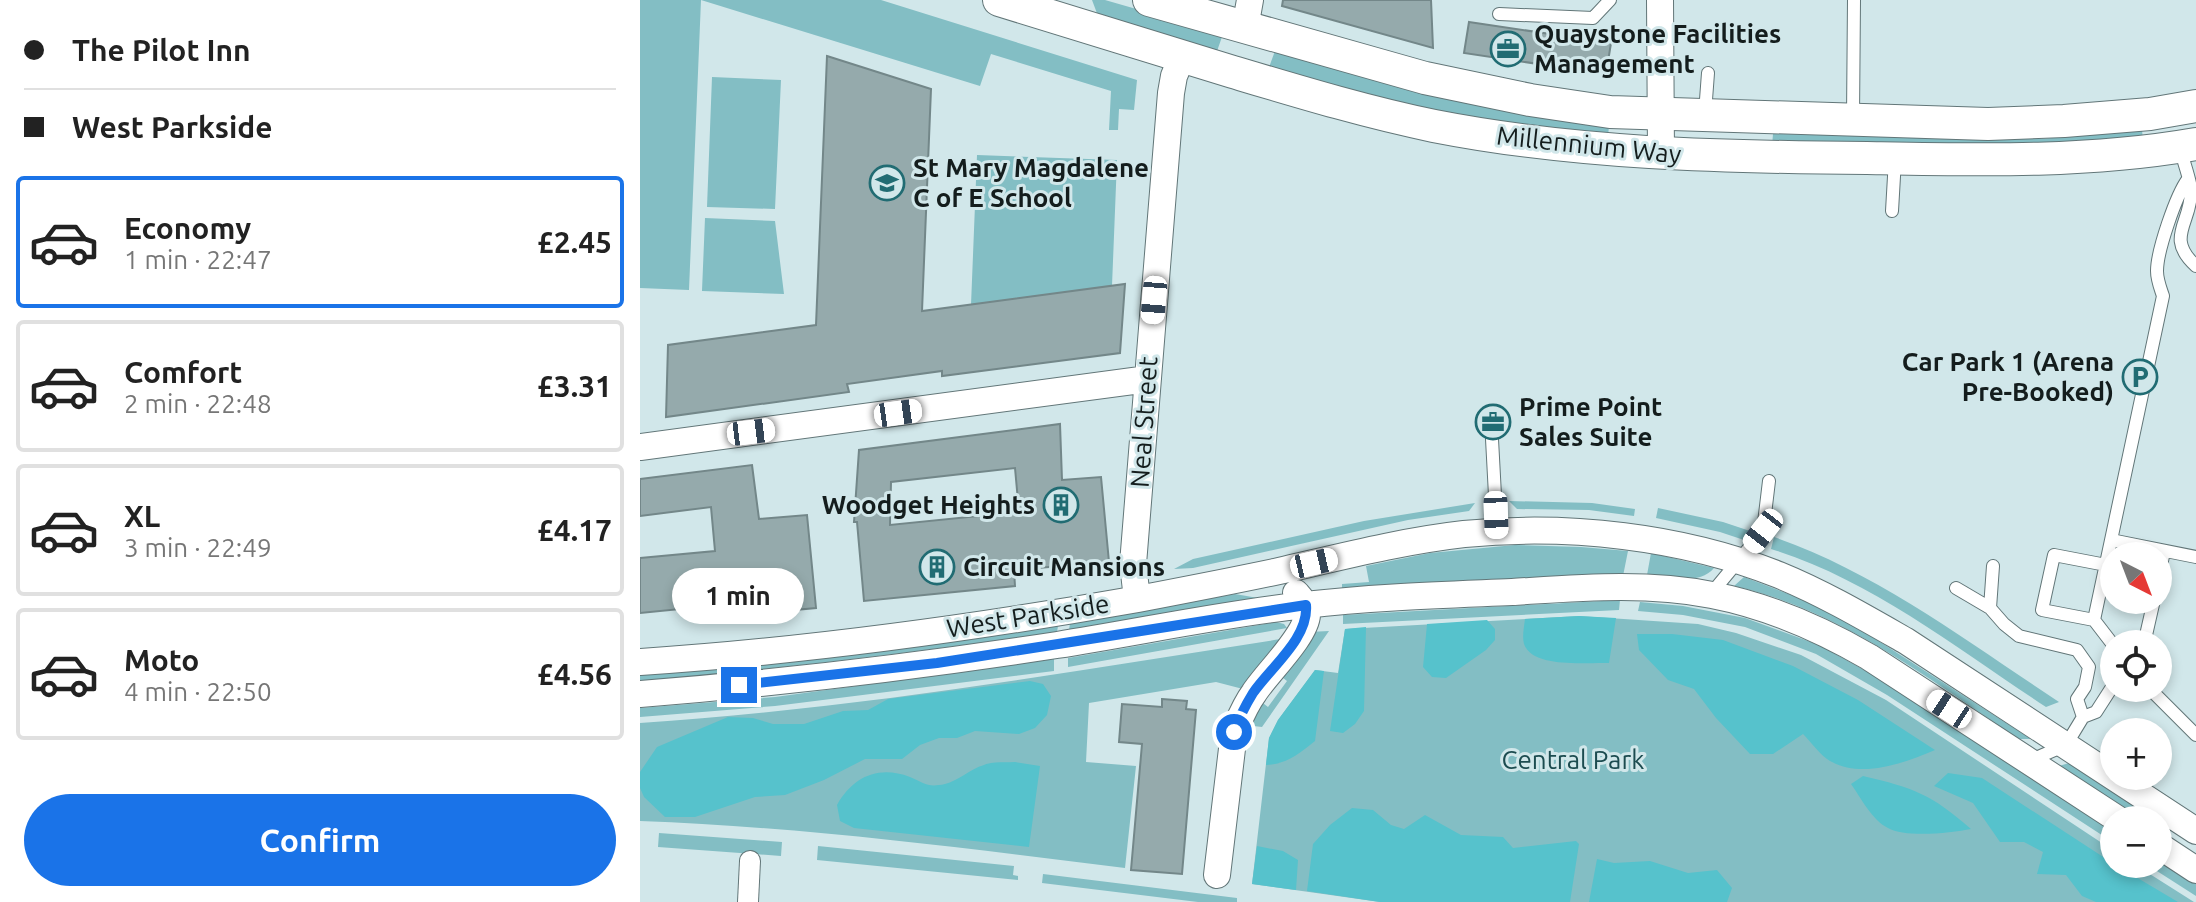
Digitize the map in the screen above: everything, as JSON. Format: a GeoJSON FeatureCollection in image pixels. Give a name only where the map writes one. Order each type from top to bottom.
{"type":"FeatureCollection","features":[{"type":"Feature","properties":{"kind":"street","name":"Millennium Way"},"geometry":{"type":"LineString","coordinates":[[999,0],[1304,93],[1433,126],[1581,147],[1661,154],[2004,160],[2089,156],[2188,145]]}},
{"type":"Feature","properties":{"kind":"street","name":"Millennium Way"},"geometry":{"type":"LineString","coordinates":[[1149,0],[1248,14],[1425,78],[1480,91],[1610,112],[1988,124],[2064,121],[2186,108]]}},
{"type":"Feature","properties":{"kind":"street"},"geometry":{"type":"LineString","coordinates":[[1660,0],[1661,154]]}},
{"type":"Feature","properties":{"kind":"street","name":"Neal Street"},"geometry":{"type":"LineString","coordinates":[[1137,599],[1133,564],[1171,93],[1182,57]]}},
{"type":"Feature","properties":{"kind":"street"},"geometry":{"type":"LineString","coordinates":[[2186,108],[2188,145]]}},
{"type":"Feature","properties":{"kind":"street"},"geometry":{"type":"LineString","coordinates":[[640,447],[1148,379]]}},
{"type":"Feature","properties":{"kind":"street","name":"West Parkside"},"geometry":{"type":"LineString","coordinates":[[640,662],[943,630],[1137,599],[1400,544],[1466,534],[1553,531],[1640,538],[1739,562],[1787,579],[1860,614],[2196,831]]}},
{"type":"Feature","properties":{"kind":"street"},"geometry":{"type":"LineString","coordinates":[[1217,875],[1234,732],[1254,691],[1299,634],[1307,618],[1306,605],[1294,591],[1260,575]]}},
{"type":"Feature","properties":{"kind":"street","name":"West Parkside"},"geometry":{"type":"LineString","coordinates":[[640,694],[937,663],[1352,600],[1632,587],[1710,595],[1780,613],[1836,638],[2100,808]]}},
{"type":"Feature","properties":{"kind":"street"},"geometry":{"type":"LineString","coordinates":[[2172,854],[2196,870]]}},
{"type":"Feature","properties":{"kind":"street"},"geometry":{"type":"LineString","coordinates":[[748,902],[750,861]]}},
{"type":"Feature","properties":{"kind":"lane"},"geometry":{"type":"LineString","coordinates":[[1499,14],[1593,18],[1610,0]]}},
{"type":"Feature","properties":{"kind":"lane"},"geometry":{"type":"LineString","coordinates":[[1853,120],[1854,0]]}},
{"type":"Feature","properties":{"kind":"lane"},"geometry":{"type":"LineString","coordinates":[[1705,116],[1708,73]]}},
{"type":"Feature","properties":{"kind":"lane"},"geometry":{"type":"LineString","coordinates":[[2188,145],[2191,189],[2179,239],[2186,256],[2196,266]]}},
{"type":"Feature","properties":{"kind":"lane"},"geometry":{"type":"LineString","coordinates":[[1892,211],[1895,159]]}},
{"type":"Feature","properties":{"kind":"lane"},"geometry":{"type":"LineString","coordinates":[[2121,542],[2111,540],[2163,296],[2157,268],[2179,191],[2188,179]]}},
{"type":"Feature","properties":{"kind":"lane"},"geometry":{"type":"LineString","coordinates":[[1492,439],[1497,533]]}},
{"type":"Feature","properties":{"kind":"lane"},"geometry":{"type":"LineString","coordinates":[[1710,595],[1763,531],[1769,481]]}},
{"type":"Feature","properties":{"kind":"lane"},"geometry":{"type":"LineString","coordinates":[[2172,552],[2196,557]]}},
{"type":"Feature","properties":{"kind":"lane"},"geometry":{"type":"LineString","coordinates":[[2100,564],[2054,555],[2042,610],[2094,620],[2102,630]]}},
{"type":"Feature","properties":{"kind":"lane"},"geometry":{"type":"LineString","coordinates":[[1990,608],[1993,566]]}},
{"type":"Feature","properties":{"kind":"lane"},"geometry":{"type":"LineString","coordinates":[[1956,588],[1990,608],[2019,636],[2077,650],[2089,667],[2085,687],[2077,699],[2083,717]]}},
{"type":"Feature","properties":{"kind":"lane"},"geometry":{"type":"LineString","coordinates":[[2094,620],[2100,592]]}},
{"type":"Feature","properties":{"kind":"lane"},"geometry":{"type":"LineString","coordinates":[[2029,761],[2066,745],[2083,717],[2096,712],[2102,702]]}},
{"type":"Feature","properties":{"kind":"lane"},"geometry":{"type":"LineString","coordinates":[[2163,702],[2196,735]]}},
{"type":"Feature","properties":{"kind":"green space"},"geometry":{"type":"Polygon","coordinates":[[[640,0],[701,0],[689,290],[640,288],[640,0]]]}},
{"type":"Feature","properties":{"kind":"green space"},"geometry":{"type":"Polygon","coordinates":[[[701,0],[881,0],[1137,80],[1134,110],[1119,109],[1118,130],[1109,130],[1111,91],[991,54],[980,86],[701,0]]]}},
{"type":"Feature","properties":{"kind":"green space"},"geometry":{"type":"Polygon","coordinates":[[[1092,0],[1105,0],[1223,34],[1216,54],[1098,16],[1092,0]]]}},
{"type":"Feature","properties":{"kind":"green space"},"geometry":{"type":"Polygon","coordinates":[[[1275,51],[1387,84],[1609,125],[1608,138],[1449,114],[1268,70],[1275,51]]]}},
{"type":"Feature","properties":{"kind":"green space"},"geometry":{"type":"Polygon","coordinates":[[[712,77],[781,80],[775,209],[707,207],[712,77]]]}},
{"type":"Feature","properties":{"kind":"green space"},"geometry":{"type":"Polygon","coordinates":[[[2142,130],[2143,140],[2043,148],[1772,146],[1773,134],[2041,139],[2142,130]]]}},
{"type":"Feature","properties":{"kind":"green space"},"geometry":{"type":"Polygon","coordinates":[[[977,155],[1117,160],[1112,286],[971,305],[977,155]]]}},
{"type":"Feature","properties":{"kind":"green space"},"geometry":{"type":"Polygon","coordinates":[[[705,218],[775,221],[784,294],[702,291],[705,218]]]}},
{"type":"Feature","properties":{"kind":"green space"},"geometry":{"type":"Polygon","coordinates":[[[1509,501],[1592,503],[1635,509],[1634,516],[1589,510],[1517,509],[1509,501]]]}},
{"type":"Feature","properties":{"kind":"green space"},"geometry":{"type":"Polygon","coordinates":[[[1475,503],[1469,511],[1408,520],[1193,568],[1174,569],[1193,559],[1364,521],[1475,503]]]}},
{"type":"Feature","properties":{"kind":"green space"},"geometry":{"type":"Polygon","coordinates":[[[1658,508],[1750,531],[1747,541],[1656,518],[1658,508]]]}},
{"type":"Feature","properties":{"kind":"green space"},"geometry":{"type":"Polygon","coordinates":[[[1774,537],[1886,589],[2059,702],[2046,707],[1879,597],[1808,562],[1771,549],[1774,537]]]}},
{"type":"Feature","properties":{"kind":"green space"},"geometry":{"type":"Polygon","coordinates":[[[1515,545],[1628,551],[1623,576],[1342,588],[1342,584],[1369,582],[1366,566],[1430,553],[1515,545]]]}},
{"type":"Feature","properties":{"kind":"green space"},"geometry":{"type":"Polygon","coordinates":[[[1651,553],[1714,568],[1708,574],[1692,579],[1647,575],[1651,553]]]}},
{"type":"Feature","properties":{"kind":"green space"},"geometry":{"type":"Polygon","coordinates":[[[1744,577],[1849,622],[2031,739],[2019,739],[1918,671],[1848,629],[1773,597],[1734,586],[1744,577]]]}},
{"type":"Feature","properties":{"kind":"green space"},"geometry":{"type":"Polygon","coordinates":[[[1235,594],[1258,598],[1069,630],[1070,623],[1235,594]]]}},
{"type":"Feature","properties":{"kind":"green space"},"geometry":{"type":"Polygon","coordinates":[[[1620,600],[1619,610],[1343,624],[1343,615],[1620,600]]]}},
{"type":"Feature","properties":{"kind":"green space"},"geometry":{"type":"Polygon","coordinates":[[[1640,602],[1683,606],[1745,618],[1819,645],[1893,686],[2100,822],[2100,834],[1887,695],[1816,654],[1745,627],[1683,615],[1638,611],[1640,602]]]}},
{"type":"Feature","properties":{"kind":"green space","name":"Central Park"},"geometry":{"type":"Polygon","coordinates":[[[1579,616],[1698,624],[1736,633],[1801,655],[1886,700],[2100,842],[2100,878],[2156,878],[2194,902],[1380,902],[1252,884],[1269,738],[1278,720],[1315,670],[1338,673],[1345,629],[1579,616]]]}},
{"type":"Feature","properties":{"kind":"green space"},"geometry":{"type":"Polygon","coordinates":[[[1276,622],[1287,628],[1068,667],[1068,658],[1276,622]]]}},
{"type":"Feature","properties":{"kind":"green space"},"geometry":{"type":"Polygon","coordinates":[[[1058,626],[1057,632],[953,646],[640,681],[640,674],[1058,626]]]}},
{"type":"Feature","properties":{"kind":"green space"},"geometry":{"type":"Polygon","coordinates":[[[1329,631],[1262,727],[1245,725],[1259,700],[1268,707],[1287,681],[1278,674],[1309,632],[1329,631]]]}},
{"type":"Feature","properties":{"kind":"green space"},"geometry":{"type":"Polygon","coordinates":[[[1281,639],[1243,689],[1216,682],[1089,703],[1086,762],[1136,766],[1125,868],[823,833],[640,821],[640,723],[881,699],[1281,639]]]}},
{"type":"Feature","properties":{"kind":"green space"},"geometry":{"type":"Polygon","coordinates":[[[1054,659],[1054,671],[775,706],[640,717],[640,708],[775,697],[1054,659]]]}},
{"type":"Feature","properties":{"kind":"green space"},"geometry":{"type":"Polygon","coordinates":[[[2069,763],[2100,784],[2100,790],[2110,790],[2134,806],[2121,806],[2059,766],[2069,763]]]}},
{"type":"Feature","properties":{"kind":"green space"},"geometry":{"type":"Polygon","coordinates":[[[659,833],[782,842],[781,856],[658,847],[659,833]]]}},
{"type":"Feature","properties":{"kind":"green space"},"geometry":{"type":"Polygon","coordinates":[[[818,846],[1014,866],[1013,875],[1018,876],[1018,880],[817,860],[818,846]]]}},
{"type":"Feature","properties":{"kind":"green space"},"geometry":{"type":"Polygon","coordinates":[[[2172,868],[2196,883],[2196,896],[2168,878],[2172,878],[2172,868]]]}},
{"type":"Feature","properties":{"kind":"green space"},"geometry":{"type":"Polygon","coordinates":[[[1043,874],[1237,898],[1237,902],[1198,902],[1042,883],[1043,874]]]}},
{"type":"Feature","properties":{"kind":"shaded area"},"geometry":{"type":"Polygon","coordinates":[[[1579,616],[1616,618],[1609,663],[1549,661],[1529,652],[1524,644],[1525,619],[1579,616]]]}},
{"type":"Feature","properties":{"kind":"shaded area"},"geometry":{"type":"Polygon","coordinates":[[[1487,620],[1495,629],[1495,640],[1486,650],[1446,678],[1432,677],[1423,667],[1427,624],[1487,620]]]}},
{"type":"Feature","properties":{"kind":"shaded area"},"geometry":{"type":"Polygon","coordinates":[[[1366,627],[1364,711],[1355,724],[1343,733],[1330,731],[1345,629],[1366,627]]]}},
{"type":"Feature","properties":{"kind":"shaded area"},"geometry":{"type":"Polygon","coordinates":[[[1637,634],[1672,634],[1723,640],[1793,666],[1858,700],[1935,750],[1897,764],[1856,769],[1830,761],[1803,734],[1773,754],[1750,754],[1694,689],[1668,680],[1639,650],[1637,634]]]}},
{"type":"Feature","properties":{"kind":"shaded area"},"geometry":{"type":"Polygon","coordinates":[[[1315,670],[1324,671],[1315,741],[1287,760],[1266,765],[1269,738],[1278,720],[1315,670]]]}},
{"type":"Feature","properties":{"kind":"shaded area"},"geometry":{"type":"Polygon","coordinates":[[[1030,681],[1043,684],[1051,696],[1047,715],[1035,728],[1019,734],[975,731],[957,738],[939,738],[920,745],[902,759],[865,759],[785,795],[755,797],[695,817],[665,817],[644,797],[640,788],[640,772],[657,747],[728,717],[753,718],[773,724],[804,724],[843,711],[868,710],[888,699],[1030,681]]]}},
{"type":"Feature","properties":{"kind":"shaded area"},"geometry":{"type":"Polygon","coordinates":[[[1015,762],[1040,766],[1029,847],[854,828],[840,821],[837,805],[843,795],[868,776],[887,772],[939,785],[988,764],[1015,762]]]}},
{"type":"Feature","properties":{"kind":"shaded area"},"geometry":{"type":"Polygon","coordinates":[[[1948,773],[1982,778],[2100,855],[2100,878],[2138,878],[2178,902],[2096,902],[2082,896],[2066,875],[2037,874],[2043,852],[2024,842],[2000,842],[1973,803],[1934,786],[1948,773]]]}},
{"type":"Feature","properties":{"kind":"shaded area"},"geometry":{"type":"Polygon","coordinates":[[[1863,776],[1921,794],[1971,829],[1916,834],[1888,828],[1872,814],[1851,784],[1863,776]]]}},
{"type":"Feature","properties":{"kind":"shaded area"},"geometry":{"type":"Polygon","coordinates":[[[1352,808],[1373,810],[1391,825],[1404,829],[1425,815],[1461,835],[1503,837],[1513,848],[1576,841],[1579,844],[1570,902],[1380,902],[1307,891],[1313,844],[1330,825],[1352,808]]]}},
{"type":"Feature","properties":{"kind":"shaded area"},"geometry":{"type":"Polygon","coordinates":[[[1257,846],[1283,851],[1298,860],[1296,890],[1252,884],[1257,846]]]}},
{"type":"Feature","properties":{"kind":"shaded area"},"geometry":{"type":"Polygon","coordinates":[[[1597,859],[1614,863],[1650,861],[1688,873],[1717,870],[1732,888],[1727,902],[1589,902],[1597,859]]]}},
{"type":"Feature","properties":{"kind":"building"},"geometry":{"type":"Polygon","coordinates":[[[1283,0],[1431,0],[1433,48],[1282,6],[1283,0]]]}},
{"type":"Feature","properties":{"kind":"building"},"geometry":{"type":"Polygon","coordinates":[[[1469,22],[1611,43],[1606,74],[1464,53],[1469,22]]]}},
{"type":"Feature","properties":{"kind":"building"},"geometry":{"type":"Polygon","coordinates":[[[827,56],[931,89],[922,311],[1125,284],[1120,353],[942,376],[942,371],[847,384],[849,392],[666,417],[668,345],[816,325],[827,56]]]}},
{"type":"Feature","properties":{"kind":"building"},"geometry":{"type":"Polygon","coordinates":[[[1060,424],[1062,480],[1101,477],[1109,562],[1014,570],[1015,586],[864,601],[857,522],[854,522],[859,450],[1060,424]],[[1015,468],[891,482],[890,525],[1019,512],[1015,468]]]}},
{"type":"Feature","properties":{"kind":"building"},"geometry":{"type":"Polygon","coordinates":[[[752,465],[759,519],[807,515],[816,608],[721,617],[720,605],[640,613],[640,558],[715,551],[711,507],[640,516],[640,479],[752,465]]]}},
{"type":"Feature","properties":{"kind":"building"},"geometry":{"type":"Polygon","coordinates":[[[1162,699],[1187,701],[1186,709],[1196,710],[1182,874],[1131,870],[1142,744],[1119,742],[1122,704],[1162,707],[1162,699]]]}},
{"type":"Feature","properties":{"kind":"place","name":"Quaystone Facilities Management"},"geometry":{"type":"Point","coordinates":[1508,49]}},
{"type":"Feature","properties":{"kind":"place","name":"St Mary Magdalene C of E School"},"geometry":{"type":"Point","coordinates":[887,183]}},
{"type":"Feature","properties":{"kind":"place","name":"Car Park 1 (Arena Pre-Booked)"},"geometry":{"type":"Point","coordinates":[2140,377]}},
{"type":"Feature","properties":{"kind":"place","name":"Prime Point Sales Suite"},"geometry":{"type":"Point","coordinates":[1493,422]}},
{"type":"Feature","properties":{"kind":"place","name":"Woodget Heights"},"geometry":{"type":"Point","coordinates":[1061,505]}},
{"type":"Feature","properties":{"kind":"place","name":"Circuit Mansions"},"geometry":{"type":"Point","coordinates":[937,567]}},
{"type":"Feature","properties":{"kind":"route"},"geometry":{"type":"LineString","coordinates":[[739,685],[937,663],[1306,605],[1307,618],[1299,634],[1254,691],[1234,732]]}}]}
